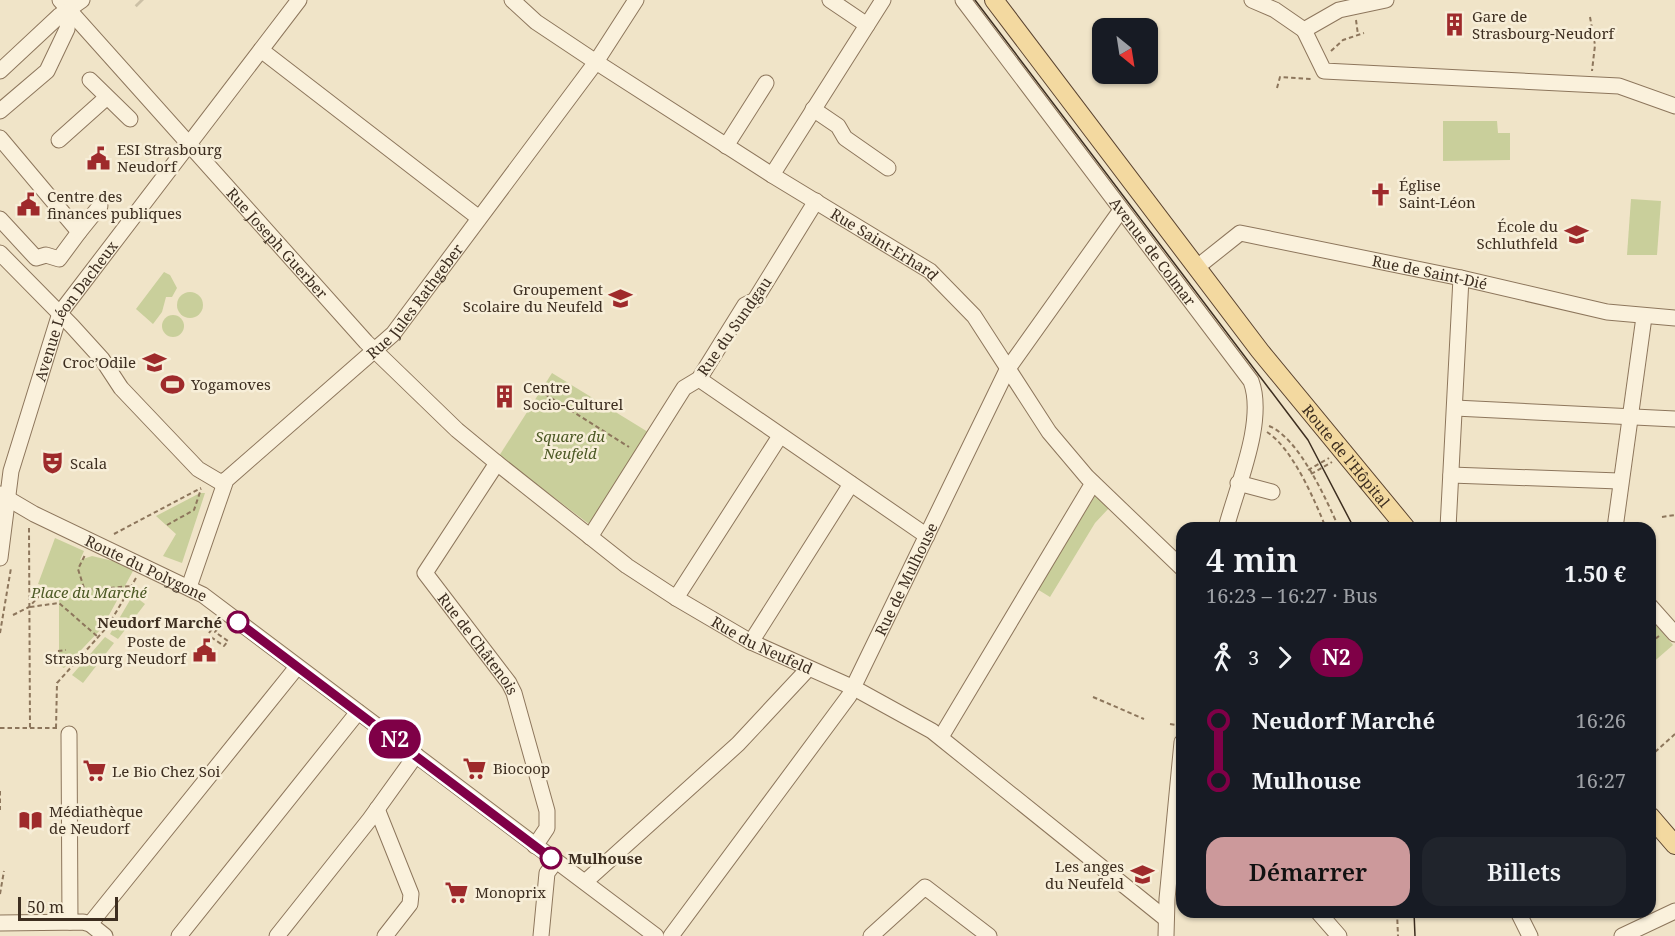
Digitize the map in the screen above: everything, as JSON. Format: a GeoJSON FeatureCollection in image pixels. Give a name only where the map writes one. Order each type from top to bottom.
{"type":"FeatureCollection","features":[{"type":"Feature","properties":{"kind":"main road","name":"Avenue de Colmar"},"geometry":{"type":"LineString","coordinates":[[994,0],[1196,268],[1287,384]]}},
{"type":"Feature","properties":{"kind":"main road","name":"Route de l'Hôpital"},"geometry":{"type":"LineString","coordinates":[[1287,384],[1336,455],[1400,522]]}},
{"type":"Feature","properties":{"kind":"main road"},"geometry":{"type":"LineString","coordinates":[[1656,823],[1675,845]]}},
{"type":"Feature","properties":{"kind":"street","name":"Avenue Léon Dacheux"},"geometry":{"type":"LineString","coordinates":[[6,560],[4,497],[10,471],[60,314],[299,0]]}},
{"type":"Feature","properties":{"kind":"street","name":"Rue Saint-Erhard"},"geometry":{"type":"LineString","coordinates":[[512,0],[536,22],[596,62],[772,176],[930,271],[974,316],[1049,432],[1093,483],[1176,562]]}},
{"type":"Feature","properties":{"kind":"street","name":"Rue Jules Rathgeber"},"geometry":{"type":"LineString","coordinates":[[189,587],[226,480],[393,334],[596,62],[636,0]]}},
{"type":"Feature","properties":{"kind":"street"},"geometry":{"type":"LineString","coordinates":[[830,0],[867,25]]}},
{"type":"Feature","properties":{"kind":"street"},"geometry":{"type":"LineString","coordinates":[[772,176],[883,0]]}},
{"type":"Feature","properties":{"kind":"street","name":"Avenue de Colmar"},"geometry":{"type":"LineString","coordinates":[[963,0],[1251,381],[1257,402],[1260,427],[1238,483],[1228,522]]}},
{"type":"Feature","properties":{"kind":"street"},"geometry":{"type":"LineString","coordinates":[[1252,0],[1275,10],[1304,30],[1324,71],[1591,83],[1619,86],[1675,106]]}},
{"type":"Feature","properties":{"kind":"street"},"geometry":{"type":"LineString","coordinates":[[1304,30],[1339,10],[1386,0]]}},
{"type":"Feature","properties":{"kind":"street"},"geometry":{"type":"LineString","coordinates":[[0,71],[70,3]]}},
{"type":"Feature","properties":{"kind":"street"},"geometry":{"type":"LineString","coordinates":[[0,111],[46,71],[67,29],[70,3]]}},
{"type":"Feature","properties":{"kind":"street","name":"Rue Joseph Guerber"},"geometry":{"type":"LineString","coordinates":[[70,3],[189,145],[374,351]]}},
{"type":"Feature","properties":{"kind":"street"},"geometry":{"type":"LineString","coordinates":[[261,50],[479,219]]}},
{"type":"Feature","properties":{"kind":"street"},"geometry":{"type":"LineString","coordinates":[[90,80],[130,119]]}},
{"type":"Feature","properties":{"kind":"street"},"geometry":{"type":"LineString","coordinates":[[726,146],[766,83]]}},
{"type":"Feature","properties":{"kind":"street"},"geometry":{"type":"LineString","coordinates":[[59,140],[106,98]]}},
{"type":"Feature","properties":{"kind":"street"},"geometry":{"type":"LineString","coordinates":[[813,110],[838,126],[845,138],[888,168]]}},
{"type":"Feature","properties":{"kind":"street"},"geometry":{"type":"LineString","coordinates":[[0,138],[79,232]]}},
{"type":"Feature","properties":{"kind":"street","name":"Rue du Sundgau"},"geometry":{"type":"LineString","coordinates":[[590,537],[684,388],[699,379],[745,305],[755,300],[816,201]]}},
{"type":"Feature","properties":{"kind":"street"},"geometry":{"type":"LineString","coordinates":[[0,219],[36,258],[46,255],[59,259],[100,206]]}},
{"type":"Feature","properties":{"kind":"street","name":"Rue de Mulhouse"},"geometry":{"type":"LineString","coordinates":[[671,936],[854,688],[1007,370],[1121,210]]}},
{"type":"Feature","properties":{"kind":"street","name":"Rue de Saint-Dié"},"geometry":{"type":"LineString","coordinates":[[1196,268],[1240,233],[1461,278],[1616,313],[1675,318]]}},
{"type":"Feature","properties":{"kind":"street"},"geometry":{"type":"LineString","coordinates":[[0,253],[102,359],[121,388],[198,469],[220,482],[226,480]]}},
{"type":"Feature","properties":{"kind":"street"},"geometry":{"type":"LineString","coordinates":[[1448,522],[1461,278]]}},
{"type":"Feature","properties":{"kind":"street"},"geometry":{"type":"LineString","coordinates":[[1616,522],[1619,481],[1644,317]]}},
{"type":"Feature","properties":{"kind":"street","name":"Rue du Neufeld"},"geometry":{"type":"LineString","coordinates":[[374,351],[457,430],[627,566],[751,642],[854,688],[924,725],[1166,919]]}},
{"type":"Feature","properties":{"kind":"street"},"geometry":{"type":"LineString","coordinates":[[699,379],[927,536]]}},
{"type":"Feature","properties":{"kind":"street"},"geometry":{"type":"LineString","coordinates":[[1455,408],[1675,419]]}},
{"type":"Feature","properties":{"kind":"street"},"geometry":{"type":"LineString","coordinates":[[676,598],[780,436]]}},
{"type":"Feature","properties":{"kind":"street","name":"Rue de Châtenois"},"geometry":{"type":"LineString","coordinates":[[497,463],[425,573],[509,683],[514,693],[547,811],[547,828],[535,846]]}},
{"type":"Feature","properties":{"kind":"street"},"geometry":{"type":"LineString","coordinates":[[1451,475],[1619,481]]}},
{"type":"Feature","properties":{"kind":"street"},"geometry":{"type":"LineString","coordinates":[[941,737],[1093,483]]}},
{"type":"Feature","properties":{"kind":"street"},"geometry":{"type":"LineString","coordinates":[[1238,483],[1272,492]]}},
{"type":"Feature","properties":{"kind":"street"},"geometry":{"type":"LineString","coordinates":[[751,642],[851,484]]}},
{"type":"Feature","properties":{"kind":"street","name":"Route du Polygone"},"geometry":{"type":"LineString","coordinates":[[4,497],[189,587],[656,936]]}},
{"type":"Feature","properties":{"kind":"street"},"geometry":{"type":"LineString","coordinates":[[1656,615],[1669,633]]}},
{"type":"Feature","properties":{"kind":"street"},"geometry":{"type":"LineString","coordinates":[[90,924],[297,667]]}},
{"type":"Feature","properties":{"kind":"street"},"geometry":{"type":"LineString","coordinates":[[585,882],[738,744],[808,669]]}},
{"type":"Feature","properties":{"kind":"street"},"geometry":{"type":"LineString","coordinates":[[179,936],[358,712]]}},
{"type":"Feature","properties":{"kind":"street"},"geometry":{"type":"LineString","coordinates":[[63,731],[70,922]]}},
{"type":"Feature","properties":{"kind":"street"},"geometry":{"type":"LineString","coordinates":[[277,936],[377,809],[416,755]]}},
{"type":"Feature","properties":{"kind":"street"},"geometry":{"type":"LineString","coordinates":[[377,809],[411,894],[410,904],[385,936]]}},
{"type":"Feature","properties":{"kind":"street"},"geometry":{"type":"LineString","coordinates":[[1166,936],[1176,809]]}},
{"type":"Feature","properties":{"kind":"street"},"geometry":{"type":"LineString","coordinates":[[541,936],[547,873],[556,861]]}},
{"type":"Feature","properties":{"kind":"street"},"geometry":{"type":"LineString","coordinates":[[871,936],[925,887],[989,936]]}},
{"type":"Feature","properties":{"kind":"street"},"geometry":{"type":"LineString","coordinates":[[1622,936],[1675,911]]}},
{"type":"Feature","properties":{"kind":"street"},"geometry":{"type":"LineString","coordinates":[[1323,918],[1339,936]]}},
{"type":"Feature","properties":{"kind":"street"},"geometry":{"type":"LineString","coordinates":[[1521,918],[1530,936]]}},
{"type":"Feature","properties":{"kind":"street"},"geometry":{"type":"LineString","coordinates":[[0,923],[90,924],[105,936]]}},
{"type":"Feature","properties":{"kind":"path"},"geometry":{"type":"LineString","coordinates":[[1590,17],[1595,45],[1591,83]]}},
{"type":"Feature","properties":{"kind":"path"},"geometry":{"type":"LineString","coordinates":[[1327,71],[1328,54],[1343,40],[1364,33]]}},
{"type":"Feature","properties":{"kind":"path"},"geometry":{"type":"LineString","coordinates":[[532,386],[636,452]]}},
{"type":"Feature","properties":{"kind":"path"},"geometry":{"type":"LineString","coordinates":[[1260,427],[1286,435],[1311,474],[1336,522]]}},
{"type":"Feature","properties":{"kind":"path"},"geometry":{"type":"LineString","coordinates":[[1260,427],[1280,441],[1315,502],[1323,522]]}},
{"type":"Feature","properties":{"kind":"path"},"geometry":{"type":"LineString","coordinates":[[1308,470],[1336,455]]}},
{"type":"Feature","properties":{"kind":"path"},"geometry":{"type":"LineString","coordinates":[[1311,474],[1336,455]]}},
{"type":"Feature","properties":{"kind":"path"},"geometry":{"type":"LineString","coordinates":[[1315,471],[1318,476]]}},
{"type":"Feature","properties":{"kind":"path"},"geometry":{"type":"LineString","coordinates":[[114,534],[201,489],[207,482]]}},
{"type":"Feature","properties":{"kind":"path"},"geometry":{"type":"LineString","coordinates":[[167,525],[194,510],[201,489]]}},
{"type":"Feature","properties":{"kind":"path"},"geometry":{"type":"LineString","coordinates":[[1662,517],[1675,515]]}},
{"type":"Feature","properties":{"kind":"path"},"geometry":{"type":"LineString","coordinates":[[29,525],[30,728]]}},
{"type":"Feature","properties":{"kind":"path"},"geometry":{"type":"LineString","coordinates":[[84,590],[78,569],[88,550]]}},
{"type":"Feature","properties":{"kind":"path"},"geometry":{"type":"LineString","coordinates":[[0,633],[6,560]]}},
{"type":"Feature","properties":{"kind":"path"},"geometry":{"type":"LineString","coordinates":[[0,728],[63,731],[57,683],[98,637],[132,586],[138,572]]}},
{"type":"Feature","properties":{"kind":"path"},"geometry":{"type":"LineString","coordinates":[[13,615],[29,606],[41,594],[132,586]]}},
{"type":"Feature","properties":{"kind":"path"},"geometry":{"type":"LineString","coordinates":[[29,606],[59,603],[98,637]]}},
{"type":"Feature","properties":{"kind":"path"},"geometry":{"type":"LineString","coordinates":[[212,629],[210,635],[224,646],[228,642],[215,632],[218,628]]}},
{"type":"Feature","properties":{"kind":"path"},"geometry":{"type":"LineString","coordinates":[[58,651],[66,650]]}},
{"type":"Feature","properties":{"kind":"path"},"geometry":{"type":"LineString","coordinates":[[1093,697],[1144,719]]}},
{"type":"Feature","properties":{"kind":"path"},"geometry":{"type":"LineString","coordinates":[[1170,724],[1176,725]]}},
{"type":"Feature","properties":{"kind":"path"},"geometry":{"type":"LineString","coordinates":[[1656,751],[1675,734]]}},
{"type":"Feature","properties":{"kind":"path"},"geometry":{"type":"LineString","coordinates":[[0,791],[0,810]]}},
{"type":"Feature","properties":{"kind":"path"},"geometry":{"type":"LineString","coordinates":[[0,894],[4,871]]}},
{"type":"Feature","properties":{"kind":"path"},"geometry":{"type":"LineString","coordinates":[[1397,918],[1398,936]]}},
{"type":"Feature","properties":{"kind":"green space"},"geometry":{"type":"Polygon","coordinates":[[[1443,121],[1497,121],[1498,133],[1510,133],[1510,160],[1443,161],[1443,121]]]}},
{"type":"Feature","properties":{"kind":"green space"},"geometry":{"type":"Polygon","coordinates":[[[1631,199],[1661,201],[1657,255],[1627,255],[1631,199]]]}},
{"type":"Feature","properties":{"kind":"green space"},"geometry":{"type":"Polygon","coordinates":[[[164,272],[170,275],[177,288],[172,297],[166,297],[162,312],[153,324],[136,309],[164,272]]]}},
{"type":"Feature","properties":{"kind":"green space"},"geometry":{"type":"Polygon","coordinates":[[[190,292],[199,296],[203,305],[199,314],[190,318],[181,314],[177,305],[181,296],[190,292]]]}},
{"type":"Feature","properties":{"kind":"green space"},"geometry":{"type":"Polygon","coordinates":[[[173,315],[181,318],[184,326],[181,334],[173,337],[165,334],[162,326],[165,318],[173,315]]]}},
{"type":"Feature","properties":{"kind":"green space","name":"Square du Neufeld"},"geometry":{"type":"Polygon","coordinates":[[[552,373],[648,432],[589,524],[499,456],[552,373]]]}},
{"type":"Feature","properties":{"kind":"green space"},"geometry":{"type":"Polygon","coordinates":[[[200,493],[205,493],[182,563],[163,556],[176,534],[156,516],[200,493]]]}},
{"type":"Feature","properties":{"kind":"green space"},"geometry":{"type":"Polygon","coordinates":[[[1095,496],[1109,508],[1095,523],[1050,597],[1037,589],[1095,496]]]}},
{"type":"Feature","properties":{"kind":"green space","name":"Place du Marché"},"geometry":{"type":"Polygon","coordinates":[[[55,538],[84,551],[80,560],[92,556],[113,561],[133,571],[102,628],[64,668],[59,665],[59,591],[38,584],[55,538]]]}},
{"type":"Feature","properties":{"kind":"green space"},"geometry":{"type":"Polygon","coordinates":[[[133,595],[145,604],[118,639],[110,634],[133,595]]]}},
{"type":"Feature","properties":{"kind":"green space"},"geometry":{"type":"Polygon","coordinates":[[[1656,625],[1673,645],[1656,660],[1656,625]]]}},
{"type":"Feature","properties":{"kind":"green space"},"geometry":{"type":"Polygon","coordinates":[[[105,637],[114,643],[83,683],[72,675],[105,637]]]}},
{"type":"Feature","properties":{"kind":"tram line"},"geometry":{"type":"LineString","coordinates":[[975,0],[1308,440],[1351,522]]}},
{"type":"Feature","properties":{"kind":"tram line"},"geometry":{"type":"LineString","coordinates":[[1414,918],[1415,936]]}},
{"type":"Feature","properties":{"kind":"bus line","name":"N2"},"geometry":{"type":"LineString","coordinates":[[238,622],[551,858]]}},
{"type":"Feature","properties":{"kind":"place","name":"Gare de Strasbourg-Neudorf"},"geometry":{"type":"Point","coordinates":[1454,25]}},
{"type":"Feature","properties":{"kind":"place","name":"ESI Strasbourg Neudorf"},"geometry":{"type":"Point","coordinates":[99,158]}},
{"type":"Feature","properties":{"kind":"place","name":"Église Saint-Léon"},"geometry":{"type":"Point","coordinates":[1381,194]}},
{"type":"Feature","properties":{"kind":"place","name":"Centre des finances publiques"},"geometry":{"type":"Point","coordinates":[29,205]}},
{"type":"Feature","properties":{"kind":"place","name":"École du Schluthfeld"},"geometry":{"type":"Point","coordinates":[1576,235]}},
{"type":"Feature","properties":{"kind":"place","name":"Groupement Scolaire du Neufeld"},"geometry":{"type":"Point","coordinates":[621,298]}},
{"type":"Feature","properties":{"kind":"place","name":"Croc’Odile"},"geometry":{"type":"Point","coordinates":[154,362]}},
{"type":"Feature","properties":{"kind":"place","name":"Yogamoves"},"geometry":{"type":"Point","coordinates":[173,384]}},
{"type":"Feature","properties":{"kind":"place","name":"Centre Socio-Culturel"},"geometry":{"type":"Point","coordinates":[505,396]}},
{"type":"Feature","properties":{"kind":"place","name":"Scala"},"geometry":{"type":"Point","coordinates":[52,463]}},
{"type":"Feature","properties":{"kind":"place","name":"Neudorf Marché"},"geometry":{"type":"Point","coordinates":[238,622]}},
{"type":"Feature","properties":{"kind":"place","name":"Poste de Strasbourg Neudorf"},"geometry":{"type":"Point","coordinates":[204,650]}},
{"type":"Feature","properties":{"kind":"place","name":"Biocoop"},"geometry":{"type":"Point","coordinates":[475,768]}},
{"type":"Feature","properties":{"kind":"place","name":"Le Bio Chez Soi"},"geometry":{"type":"Point","coordinates":[94,771]}},
{"type":"Feature","properties":{"kind":"place","name":"Médiathèque de Neudorf"},"geometry":{"type":"Point","coordinates":[31,820]}},
{"type":"Feature","properties":{"kind":"place","name":"Mulhouse"},"geometry":{"type":"Point","coordinates":[551,858]}},
{"type":"Feature","properties":{"kind":"place","name":"Les anges du Neufeld"},"geometry":{"type":"Point","coordinates":[1142,875]}},
{"type":"Feature","properties":{"kind":"place","name":"Monoprix"},"geometry":{"type":"Point","coordinates":[457,892]}}]}
